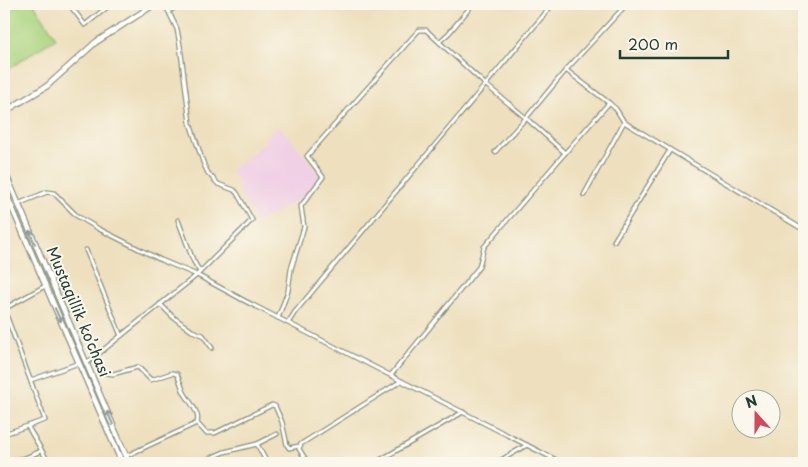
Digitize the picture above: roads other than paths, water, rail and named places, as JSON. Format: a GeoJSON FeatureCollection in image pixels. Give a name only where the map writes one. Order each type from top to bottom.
{"type":"FeatureCollection","features":[{"type":"Feature","properties":{"kind":"main road"},"geometry":{"type":"LineString","coordinates":[[4,112],[47,86],[96,42],[155,4]]}},
{"type":"Feature","properties":{"kind":"main road","name":"Mustaqillik ko’chasi"},"geometry":{"type":"LineString","coordinates":[[4,170],[129,463]]}},
{"type":"Feature","properties":{"kind":"main road","name":"Mustaqillik ko’chasi"},"geometry":{"type":"LineString","coordinates":[[4,190],[122,463]]}},
{"type":"Feature","properties":{"kind":"street"},"geometry":{"type":"LineString","coordinates":[[69,4],[85,25],[111,4]]}},
{"type":"Feature","properties":{"kind":"street"},"geometry":{"type":"LineString","coordinates":[[87,363],[198,273],[252,220],[237,193],[234,190],[220,186],[206,169],[190,123],[177,29],[165,4]]}},
{"type":"Feature","properties":{"kind":"street"},"geometry":{"type":"LineString","coordinates":[[169,11],[181,4]]}},
{"type":"Feature","properties":{"kind":"street"},"geometry":{"type":"LineString","coordinates":[[439,42],[473,4]]}},
{"type":"Feature","properties":{"kind":"street"},"geometry":{"type":"LineString","coordinates":[[288,323],[301,304],[553,4]]}},
{"type":"Feature","properties":{"kind":"street"},"geometry":{"type":"LineString","coordinates":[[495,152],[624,7]]}},
{"type":"Feature","properties":{"kind":"street"},"geometry":{"type":"LineString","coordinates":[[278,318],[288,291],[291,269],[304,227],[301,206],[323,178],[307,156],[419,30],[426,30],[565,153]]}},
{"type":"Feature","properties":{"kind":"street"},"geometry":{"type":"LineString","coordinates":[[566,70],[610,104],[624,122],[804,230]]}},
{"type":"Feature","properties":{"kind":"street"},"geometry":{"type":"LineString","coordinates":[[391,375],[479,267],[484,247],[610,104]]}},
{"type":"Feature","properties":{"kind":"street"},"geometry":{"type":"LineString","coordinates":[[584,195],[624,122]]}},
{"type":"Feature","properties":{"kind":"street"},"geometry":{"type":"LineString","coordinates":[[614,240],[670,150]]}},
{"type":"Feature","properties":{"kind":"street"},"geometry":{"type":"LineString","coordinates":[[18,204],[47,192],[54,193],[77,216],[161,260],[198,273],[278,318],[562,463]]}},
{"type":"Feature","properties":{"kind":"street"},"geometry":{"type":"LineString","coordinates":[[178,220],[198,273]]}},
{"type":"Feature","properties":{"kind":"street"},"geometry":{"type":"LineString","coordinates":[[86,250],[121,336]]}},
{"type":"Feature","properties":{"kind":"street"},"geometry":{"type":"LineString","coordinates":[[4,434],[45,420],[4,309],[45,286]]}},
{"type":"Feature","properties":{"kind":"street"},"geometry":{"type":"LineString","coordinates":[[160,304],[173,317],[192,331],[203,335],[212,348]]}},
{"type":"Feature","properties":{"kind":"street"},"geometry":{"type":"LineString","coordinates":[[31,380],[79,363]]}},
{"type":"Feature","properties":{"kind":"street"},"geometry":{"type":"LineString","coordinates":[[106,373],[113,374],[138,367],[151,380],[172,373],[177,374],[183,391],[195,410],[197,423],[206,433],[215,433],[272,405],[275,406],[282,422],[287,445],[290,448],[299,446],[402,381]]}},
{"type":"Feature","properties":{"kind":"street"},"geometry":{"type":"LineString","coordinates":[[375,463],[463,412]]}},
{"type":"Feature","properties":{"kind":"street"},"geometry":{"type":"LineString","coordinates":[[126,456],[197,423]]}},
{"type":"Feature","properties":{"kind":"street"},"geometry":{"type":"LineString","coordinates":[[28,427],[49,463]]}},
{"type":"Feature","properties":{"kind":"street"},"geometry":{"type":"LineString","coordinates":[[199,463],[224,452],[257,444],[277,434]]}},
{"type":"Feature","properties":{"kind":"street"},"geometry":{"type":"LineString","coordinates":[[257,444],[267,463]]}},
{"type":"Feature","properties":{"kind":"street"},"geometry":{"type":"LineString","coordinates":[[496,463],[527,444]]}},
{"type":"Feature","properties":{"kind":"street"},"geometry":{"type":"LineString","coordinates":[[299,446],[308,463]]}},
{"type":"Feature","properties":{"kind":"street"},"geometry":{"type":"LineString","coordinates":[[4,462],[25,458],[41,451]]}}]}
